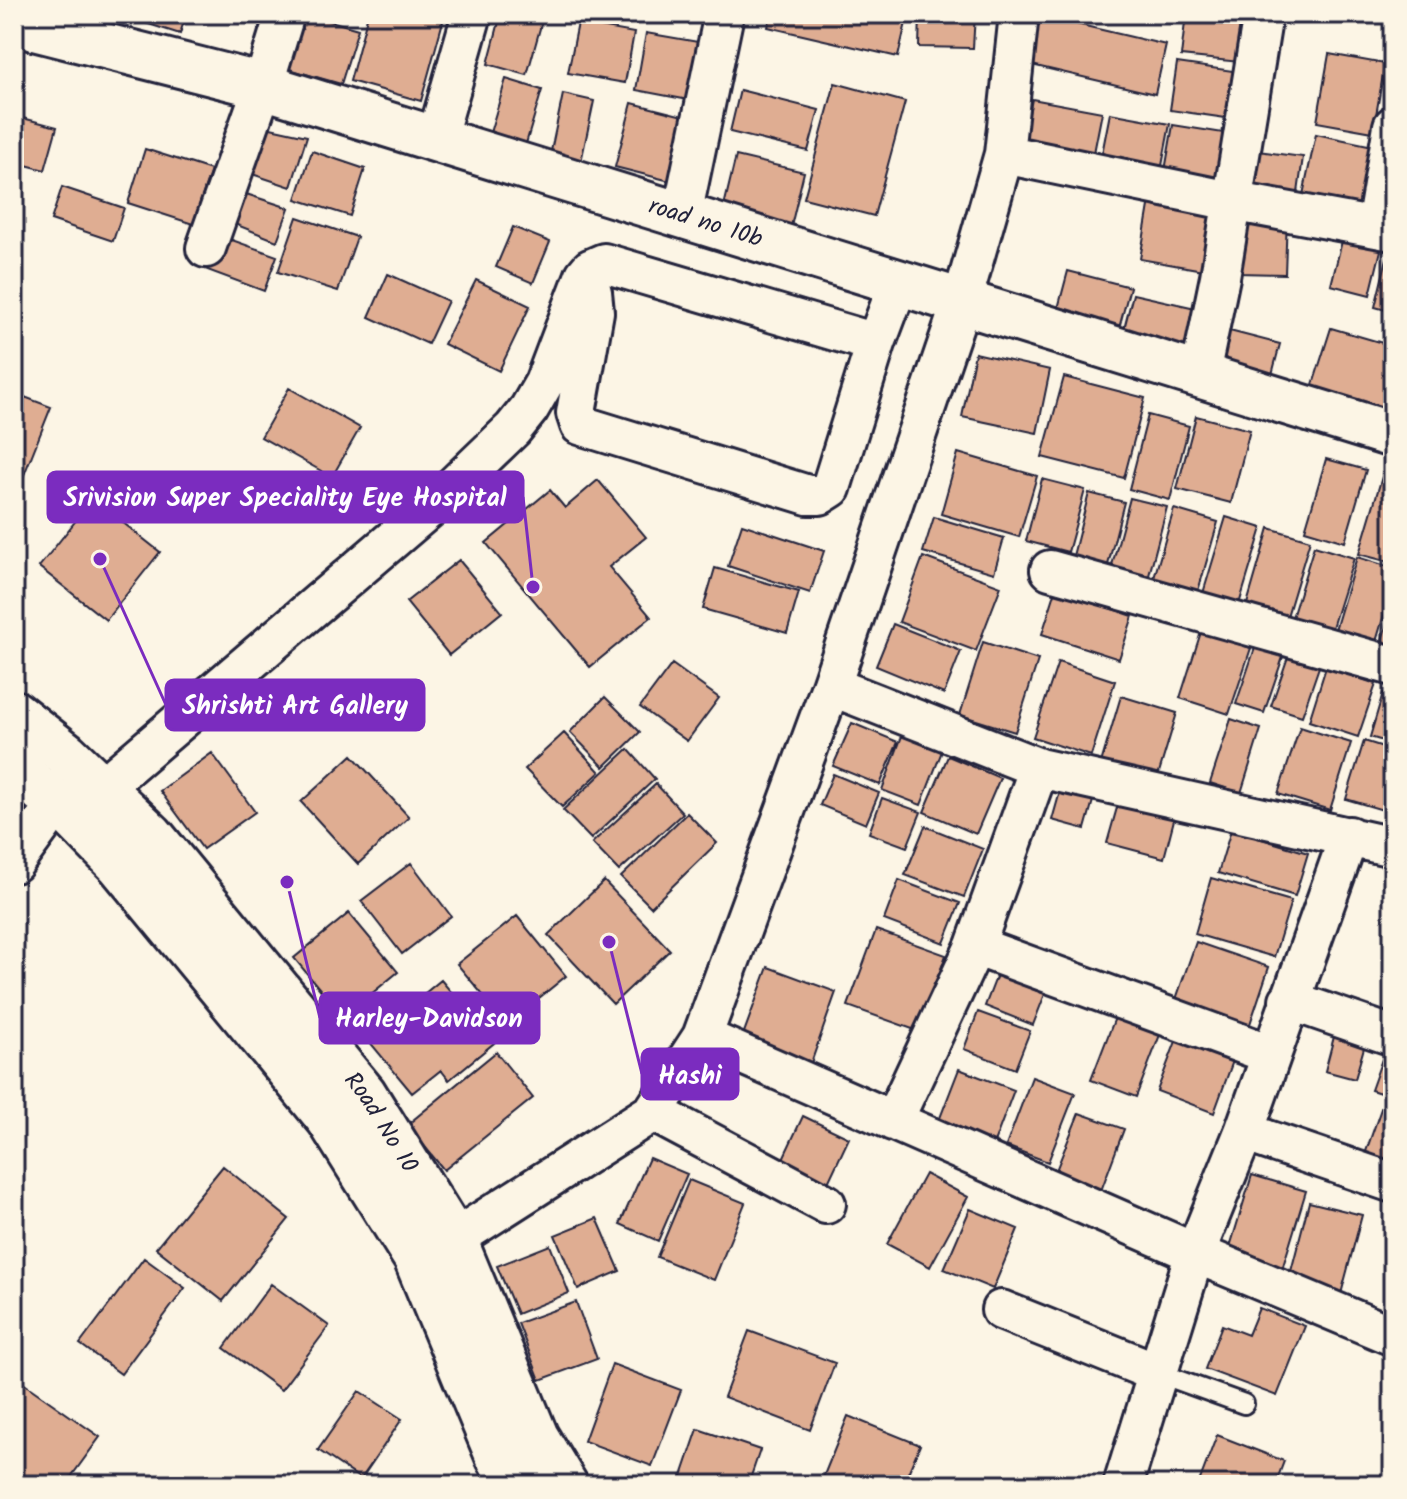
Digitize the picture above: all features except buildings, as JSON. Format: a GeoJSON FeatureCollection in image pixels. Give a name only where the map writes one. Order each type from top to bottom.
{"type":"FeatureCollection","features":[{"type":"Feature","properties":{"kind":"main road","name":"road no 10b"},"geometry":{"type":"LineString","coordinates":[[14,23],[263,86],[1393,435]]}},
{"type":"Feature","properties":{"kind":"main road","name":"Road No 10"},"geometry":{"type":"LineString","coordinates":[[14,713],[103,787],[151,835],[364,1094],[454,1239],[536,1437],[565,1485]]}},
{"type":"Feature","properties":{"kind":"main road","name":"Road No 10"},"geometry":{"type":"LineString","coordinates":[[14,767],[119,864],[329,1119],[416,1258],[498,1456],[515,1485]]}},
{"type":"Feature","properties":{"kind":"street"},"geometry":{"type":"LineString","coordinates":[[206,248],[285,14]]}},
{"type":"Feature","properties":{"kind":"street"},"geometry":{"type":"LineString","coordinates":[[436,140],[472,14]]}},
{"type":"Feature","properties":{"kind":"street"},"geometry":{"type":"LineString","coordinates":[[682,215],[724,14]]}},
{"type":"Feature","properties":{"kind":"street"},"geometry":{"type":"LineString","coordinates":[[454,1239],[653,1112],[702,1037],[831,686],[962,301],[1004,154],[1019,14]]}},
{"type":"Feature","properties":{"kind":"street"},"geometry":{"type":"LineString","coordinates":[[1200,374],[1220,277],[1263,14]]}},
{"type":"Feature","properties":{"kind":"street"},"geometry":{"type":"LineString","coordinates":[[1004,154],[1384,229],[1393,126]]}},
{"type":"Feature","properties":{"kind":"street"},"geometry":{"type":"LineString","coordinates":[[103,787],[439,500],[513,429],[544,383],[590,269],[604,263],[876,343]]}},
{"type":"Feature","properties":{"kind":"street"},"geometry":{"type":"LineString","coordinates":[[585,275],[593,295],[594,312],[576,413],[580,425],[808,495],[820,495],[831,488],[876,343],[899,282]]}},
{"type":"Feature","properties":{"kind":"street"},"geometry":{"type":"LineString","coordinates":[[1050,570],[1393,666]]}},
{"type":"Feature","properties":{"kind":"street"},"geometry":{"type":"LineString","coordinates":[[831,686],[1039,768],[1393,847]]}},
{"type":"Feature","properties":{"kind":"street"},"geometry":{"type":"LineString","coordinates":[[893,1121],[975,946],[1039,768]]}},
{"type":"Feature","properties":{"kind":"street"},"geometry":{"type":"LineString","coordinates":[[14,863],[57,804]]}},
{"type":"Feature","properties":{"kind":"street"},"geometry":{"type":"LineString","coordinates":[[1123,1485],[1195,1253],[1244,1132],[1349,836]]}},
{"type":"Feature","properties":{"kind":"street"},"geometry":{"type":"LineString","coordinates":[[975,946],[1270,1054]]}},
{"type":"Feature","properties":{"kind":"street"},"geometry":{"type":"LineString","coordinates":[[1289,1000],[1393,1036]]}},
{"type":"Feature","properties":{"kind":"street"},"geometry":{"type":"LineString","coordinates":[[702,1037],[1195,1253],[1393,1336]]}},
{"type":"Feature","properties":{"kind":"street"},"geometry":{"type":"LineString","coordinates":[[653,1112],[826,1204]]}},
{"type":"Feature","properties":{"kind":"street"},"geometry":{"type":"LineString","coordinates":[[1244,1132],[1393,1183]]}},
{"type":"Feature","properties":{"kind":"street"},"geometry":{"type":"LineString","coordinates":[[1001,1310],[1158,1373]]}},
{"type":"Feature","properties":{"kind":"lane"},"geometry":{"type":"LineString","coordinates":[[1158,1373],[1244,1404]]}},
{"type":"Feature","properties":{"kind":"place","name":"Shrishti Art Gallery"},"geometry":{"type":"Point","coordinates":[100,559]}},
{"type":"Feature","properties":{"kind":"place","name":"Srivision Super Speciality Eye Hospital"},"geometry":{"type":"Point","coordinates":[533,587]}},
{"type":"Feature","properties":{"kind":"place","name":"Harley-Davidson"},"geometry":{"type":"Point","coordinates":[287,882]}},
{"type":"Feature","properties":{"kind":"place","name":"Hashi"},"geometry":{"type":"Point","coordinates":[609,942]}}]}
